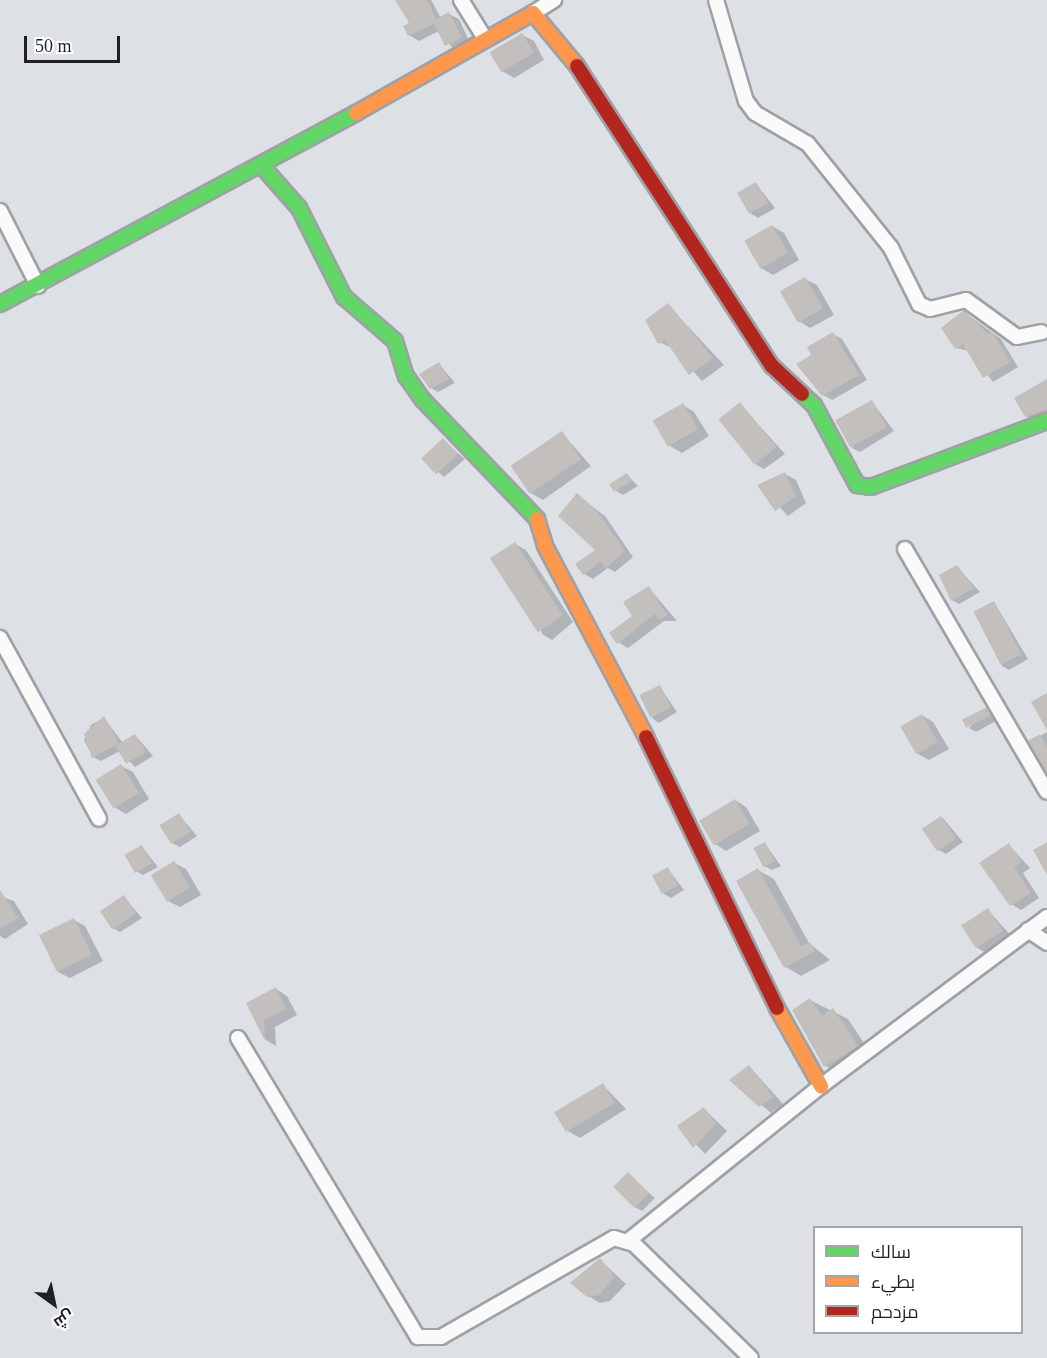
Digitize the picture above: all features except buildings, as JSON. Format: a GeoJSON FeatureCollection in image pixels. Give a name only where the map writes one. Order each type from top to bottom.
{"type":"FeatureCollection","features":[{"type":"Feature","properties":{"kind":"street"},"geometry":{"type":"LineString","coordinates":[[461,0],[484,37]]}},
{"type":"Feature","properties":{"kind":"street"},"geometry":{"type":"LineString","coordinates":[[0,304],[262,166],[484,37],[554,0]]}},
{"type":"Feature","properties":{"kind":"street"},"geometry":{"type":"LineString","coordinates":[[716,0],[746,101],[755,113],[808,144],[891,248],[919,304],[930,309],[966,300],[1017,337],[1045,334]]}},
{"type":"Feature","properties":{"kind":"street"},"geometry":{"type":"LineString","coordinates":[[532,13],[552,32],[626,136],[772,366],[814,405],[857,485],[871,487],[1047,422]]}},
{"type":"Feature","properties":{"kind":"street"},"geometry":{"type":"LineString","coordinates":[[262,166],[299,208],[344,297],[395,341],[406,376],[423,400],[537,519],[545,546],[607,655],[761,980],[821,1086]]}},
{"type":"Feature","properties":{"kind":"street"},"geometry":{"type":"LineString","coordinates":[[0,211],[38,286]]}},
{"type":"Feature","properties":{"kind":"street"},"geometry":{"type":"LineString","coordinates":[[905,549],[1047,792]]}},
{"type":"Feature","properties":{"kind":"street"},"geometry":{"type":"LineString","coordinates":[[0,638],[99,819]]}},
{"type":"Feature","properties":{"kind":"street"},"geometry":{"type":"LineString","coordinates":[[628,1241],[821,1086],[1047,917]]}},
{"type":"Feature","properties":{"kind":"street"},"geometry":{"type":"LineString","coordinates":[[1028,930],[1047,943]]}},
{"type":"Feature","properties":{"kind":"street"},"geometry":{"type":"LineString","coordinates":[[238,1038],[418,1337],[441,1337],[606,1239],[628,1241],[751,1358]]}},
{"type":"Feature","properties":{"kind":"traffic: fast"},"geometry":{"type":"LineString","coordinates":[[0,304],[356,113]]}},
{"type":"Feature","properties":{"kind":"traffic: fast"},"geometry":{"type":"LineString","coordinates":[[262,166],[299,208],[344,297],[395,341],[406,376],[423,400],[537,519]]}},
{"type":"Feature","properties":{"kind":"traffic: fast"},"geometry":{"type":"LineString","coordinates":[[802,394],[814,405],[857,485],[871,487],[1047,421]]}},
{"type":"Feature","properties":{"kind":"traffic: slow"},"geometry":{"type":"LineString","coordinates":[[356,113],[533,13],[577,66]]}},
{"type":"Feature","properties":{"kind":"traffic: slow"},"geometry":{"type":"LineString","coordinates":[[537,519],[545,546],[646,737]]}},
{"type":"Feature","properties":{"kind":"traffic: slow"},"geometry":{"type":"LineString","coordinates":[[777,1008],[821,1086]]}},
{"type":"Feature","properties":{"kind":"traffic: jam"},"geometry":{"type":"LineString","coordinates":[[577,66],[772,366],[802,394]]}},
{"type":"Feature","properties":{"kind":"traffic: jam"},"geometry":{"type":"LineString","coordinates":[[646,737],[777,1008]]}}]}
